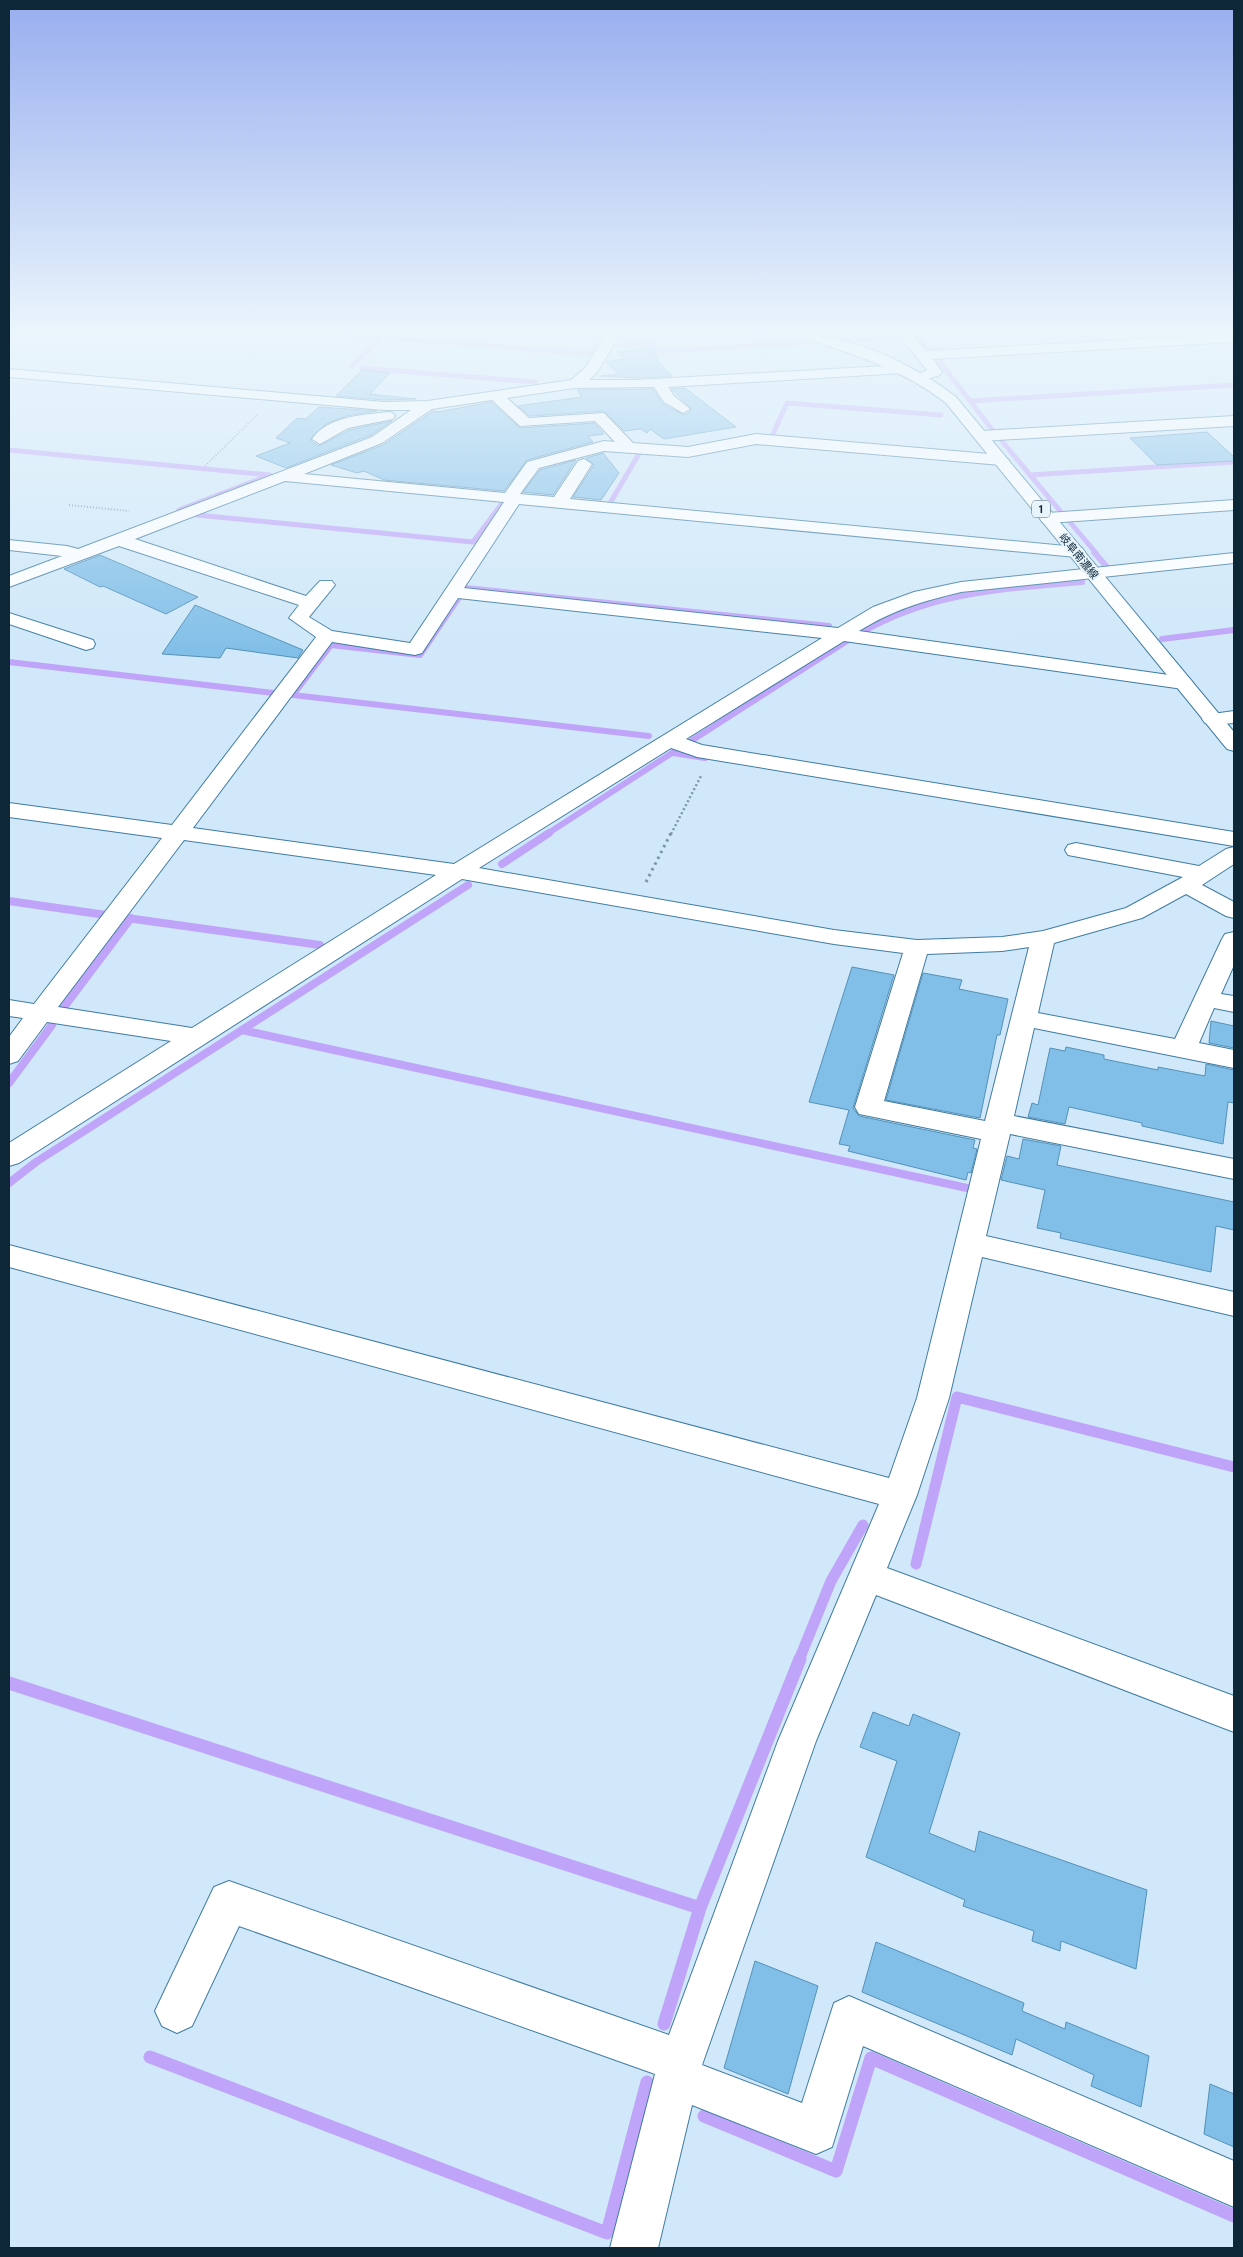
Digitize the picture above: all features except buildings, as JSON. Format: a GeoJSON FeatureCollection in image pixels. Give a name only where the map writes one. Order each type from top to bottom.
{"type":"FeatureCollection","features":[{"type":"Feature","properties":{"kind":"street"},"geometry":{"type":"LineString","coordinates":[[9,582],[378,439]]}},
{"type":"Feature","properties":{"kind":"street"},"geometry":{"type":"LineString","coordinates":[[620,439],[628,448]]}},
{"type":"Feature","properties":{"kind":"street"},"geometry":{"type":"LineString","coordinates":[[326,585],[298,618],[327,636],[414,649],[533,465],[604,446],[688,452],[754,439]]}},
{"type":"Feature","properties":{"kind":"street"},"geometry":{"type":"LineString","coordinates":[[760,439],[1001,460]]}},
{"type":"Feature","properties":{"kind":"street","name":"岐阜南濃線"},"geometry":{"type":"LineString","coordinates":[[985,439],[1234,745]]}},
{"type":"Feature","properties":{"kind":"street"},"geometry":{"type":"LineString","coordinates":[[559,503],[584,464]]}},
{"type":"Feature","properties":{"kind":"street"},"geometry":{"type":"LineString","coordinates":[[280,476],[1076,552]]}},
{"type":"Feature","properties":{"kind":"street"},"geometry":{"type":"LineString","coordinates":[[1048,518],[1234,506]]}},
{"type":"Feature","properties":{"kind":"street"},"geometry":{"type":"LineString","coordinates":[[119,540],[310,603]]}},
{"type":"Feature","properties":{"kind":"street"},"geometry":{"type":"LineString","coordinates":[[9,545],[67,551],[78,556]]}},
{"type":"Feature","properties":{"kind":"street"},"geometry":{"type":"LineString","coordinates":[[9,1156],[458,871],[838,634],[879,611],[928,594],[961,587],[1234,558]]}},
{"type":"Feature","properties":{"kind":"street"},"geometry":{"type":"LineString","coordinates":[[451,592],[838,634],[1183,683]]}},
{"type":"Feature","properties":{"kind":"street"},"geometry":{"type":"LineString","coordinates":[[9,618],[86,644]]}},
{"type":"Feature","properties":{"kind":"street"},"geometry":{"type":"LineString","coordinates":[[9,1055],[327,636]]}},
{"type":"Feature","properties":{"kind":"street"},"geometry":{"type":"LineString","coordinates":[[1212,719],[1234,716]]}},
{"type":"Feature","properties":{"kind":"street"},"geometry":{"type":"LineString","coordinates":[[668,740],[697,751],[1234,840]]}},
{"type":"Feature","properties":{"kind":"street"},"geometry":{"type":"LineString","coordinates":[[9,810],[458,871],[834,937],[917,947],[963,947],[1043,938],[1134,913],[1195,880],[1234,854]]}},
{"type":"Feature","properties":{"kind":"street"},"geometry":{"type":"LineString","coordinates":[[1076,850],[1195,880],[1234,911]]}},
{"type":"Feature","properties":{"kind":"street"},"geometry":{"type":"LineString","coordinates":[[634,2248],[679,2069],[798,1741],[900,1495],[932,1398],[1043,938]]}},
{"type":"Feature","properties":{"kind":"street"},"geometry":{"type":"LineString","coordinates":[[1183,1049],[1234,939]]}},
{"type":"Feature","properties":{"kind":"street"},"geometry":{"type":"LineString","coordinates":[[917,947],[869,1107],[997,1127],[1234,1169]]}},
{"type":"Feature","properties":{"kind":"street"},"geometry":{"type":"LineString","coordinates":[[1207,999],[1234,1004]]}},
{"type":"Feature","properties":{"kind":"street"},"geometry":{"type":"LineString","coordinates":[[9,1008],[197,1037]]}},
{"type":"Feature","properties":{"kind":"street"},"geometry":{"type":"LineString","coordinates":[[1023,1018],[1234,1059]]}},
{"type":"Feature","properties":{"kind":"street"},"geometry":{"type":"LineString","coordinates":[[969,1243],[1234,1304]]}},
{"type":"Feature","properties":{"kind":"street"},"geometry":{"type":"LineString","coordinates":[[9,1256],[900,1495]]}},
{"type":"Feature","properties":{"kind":"street"},"geometry":{"type":"LineString","coordinates":[[867,1576],[1234,1714]]}},
{"type":"Feature","properties":{"kind":"street"},"geometry":{"type":"LineString","coordinates":[[177,2010],[229,1902],[679,2069],[816,2131],[849,2018],[1234,2184]]}},
{"type":"Feature","properties":{"kind":"path"},"geometry":{"type":"LineString","coordinates":[[205,466],[232,439]]}},
{"type":"Feature","properties":{"kind":"path"},"geometry":{"type":"LineString","coordinates":[[69,506],[180,516]]}},
{"type":"Feature","properties":{"kind":"path"},"geometry":{"type":"LineString","coordinates":[[635,902],[703,772]]}},
{"type":"Feature","properties":{"kind":"waterway"},"geometry":{"type":"LineString","coordinates":[[1001,440],[1030,475]]}},
{"type":"Feature","properties":{"kind":"waterway"},"geometry":{"type":"LineString","coordinates":[[9,450],[270,475],[179,510]]}},
{"type":"Feature","properties":{"kind":"waterway"},"geometry":{"type":"LineString","coordinates":[[609,505],[640,452],[649,453]]}},
{"type":"Feature","properties":{"kind":"waterway"},"geometry":{"type":"LineString","coordinates":[[1030,475],[1234,462]]}},
{"type":"Feature","properties":{"kind":"waterway"},"geometry":{"type":"LineString","coordinates":[[1030,475],[1061,512]]}},
{"type":"Feature","properties":{"kind":"waterway"},"geometry":{"type":"LineString","coordinates":[[197,515],[473,542],[503,502]]}},
{"type":"Feature","properties":{"kind":"waterway"},"geometry":{"type":"LineString","coordinates":[[1069,521],[1096,553]]}},
{"type":"Feature","properties":{"kind":"waterway"},"geometry":{"type":"LineString","coordinates":[[1094,552],[1106,566]]}},
{"type":"Feature","properties":{"kind":"waterway"},"geometry":{"type":"LineString","coordinates":[[857,635],[884,621],[939,601],[1023,587],[1082,582]]}},
{"type":"Feature","properties":{"kind":"waterway"},"geometry":{"type":"LineString","coordinates":[[466,588],[829,626]]}},
{"type":"Feature","properties":{"kind":"waterway"},"geometry":{"type":"LineString","coordinates":[[460,596],[420,655],[331,645],[293,695],[649,736]]}},
{"type":"Feature","properties":{"kind":"waterway"},"geometry":{"type":"LineString","coordinates":[[1162,639],[1234,630]]}},
{"type":"Feature","properties":{"kind":"waterway"},"geometry":{"type":"LineString","coordinates":[[688,743],[850,639]]}},
{"type":"Feature","properties":{"kind":"waterway"},"geometry":{"type":"LineString","coordinates":[[9,662],[274,693]]}},
{"type":"Feature","properties":{"kind":"waterway"},"geometry":{"type":"LineString","coordinates":[[547,834],[678,749]]}},
{"type":"Feature","properties":{"kind":"waterway"},"geometry":{"type":"LineString","coordinates":[[673,753],[705,758]]}},
{"type":"Feature","properties":{"kind":"waterway"},"geometry":{"type":"LineString","coordinates":[[502,864],[549,833]]}},
{"type":"Feature","properties":{"kind":"waterway"},"geometry":{"type":"LineString","coordinates":[[9,1183],[36,1162],[468,885]]}},
{"type":"Feature","properties":{"kind":"waterway"},"geometry":{"type":"LineString","coordinates":[[9,901],[106,915]]}},
{"type":"Feature","properties":{"kind":"waterway"},"geometry":{"type":"LineString","coordinates":[[64,1007],[131,919]]}},
{"type":"Feature","properties":{"kind":"waterway"},"geometry":{"type":"LineString","coordinates":[[131,919],[320,945]]}},
{"type":"Feature","properties":{"kind":"waterway"},"geometry":{"type":"LineString","coordinates":[[9,1083],[52,1025]]}},
{"type":"Feature","properties":{"kind":"waterway"},"geometry":{"type":"LineString","coordinates":[[242,1030],[967,1188]]}},
{"type":"Feature","properties":{"kind":"waterway"},"geometry":{"type":"LineString","coordinates":[[916,1564],[957,1397],[1234,1467]]}},
{"type":"Feature","properties":{"kind":"waterway"},"geometry":{"type":"LineString","coordinates":[[799,1660],[831,1581],[863,1525]]}},
{"type":"Feature","properties":{"kind":"waterway"},"geometry":{"type":"LineString","coordinates":[[700,1908],[800,1659]]}},
{"type":"Feature","properties":{"kind":"waterway"},"geometry":{"type":"LineString","coordinates":[[9,1683],[700,1908]]}},
{"type":"Feature","properties":{"kind":"waterway"},"geometry":{"type":"LineString","coordinates":[[664,2024],[700,1908]]}},
{"type":"Feature","properties":{"kind":"waterway"},"geometry":{"type":"LineString","coordinates":[[150,2057],[607,2233],[647,2082]]}},
{"type":"Feature","properties":{"kind":"waterway"},"geometry":{"type":"LineString","coordinates":[[704,2116],[836,2171],[871,2058],[1234,2216]]}}]}
